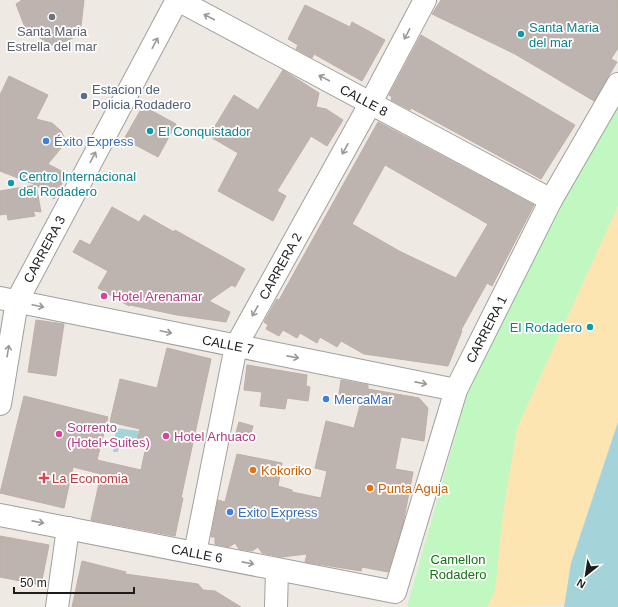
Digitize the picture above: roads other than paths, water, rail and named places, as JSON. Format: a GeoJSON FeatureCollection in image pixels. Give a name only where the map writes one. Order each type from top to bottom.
{"type":"FeatureCollection","features":[{"type":"Feature","properties":{"kind":"street","name":"CALLE 8"},"geometry":{"type":"LineString","coordinates":[[178,0],[551,200]]}},
{"type":"Feature","properties":{"kind":"street","name":"CARRERA 3"},"geometry":{"type":"LineString","coordinates":[[0,404],[8,300],[178,0]]}},
{"type":"Feature","properties":{"kind":"street","name":"CARRERA 2"},"geometry":{"type":"LineString","coordinates":[[195,553],[236,346],[426,0]]}},
{"type":"Feature","properties":{"kind":"street","name":"CARRERA 1"},"geometry":{"type":"LineString","coordinates":[[395,592],[456,390],[551,200],[618,84]]}},
{"type":"Feature","properties":{"kind":"street","name":"CALLE 7"},"geometry":{"type":"LineString","coordinates":[[8,300],[456,390]]}},
{"type":"Feature","properties":{"kind":"street","name":"CALLE 6"},"geometry":{"type":"LineString","coordinates":[[0,514],[395,592]]}},
{"type":"Feature","properties":{"kind":"street"},"geometry":{"type":"LineString","coordinates":[[58,607],[68,528]]}},
{"type":"Feature","properties":{"kind":"street"},"geometry":{"type":"LineString","coordinates":[[276,607],[277,569]]}},
{"type":"Feature","properties":{"kind":"water"},"geometry":{"type":"Polygon","coordinates":[[[618,422],[618,607],[564,607],[571,563],[618,422]]]}},
{"type":"Feature","properties":{"kind":"water"},"geometry":{"type":"Polygon","coordinates":[[[116,428],[139,431],[136,445],[120,441],[118,452],[113,452],[116,428]]]}},
{"type":"Feature","properties":{"kind":"place","name":"Santa Maria Estrella del mar"},"geometry":{"type":"Point","coordinates":[52,17]}},
{"type":"Feature","properties":{"kind":"place","name":"Santa Maria del mar"},"geometry":{"type":"Point","coordinates":[521,34]}},
{"type":"Feature","properties":{"kind":"place","name":"Estacion de Policia Rodadero"},"geometry":{"type":"Point","coordinates":[84,96]}},
{"type":"Feature","properties":{"kind":"place","name":"El Conquistador"},"geometry":{"type":"Point","coordinates":[150,131]}},
{"type":"Feature","properties":{"kind":"place","name":"Éxito Express"},"geometry":{"type":"Point","coordinates":[46,141]}},
{"type":"Feature","properties":{"kind":"place","name":"Centro Internacional del Rodadero"},"geometry":{"type":"Point","coordinates":[11,183]}},
{"type":"Feature","properties":{"kind":"place","name":"Hotel Arenamar"},"geometry":{"type":"Point","coordinates":[104,296]}},
{"type":"Feature","properties":{"kind":"place","name":"El Rodadero"},"geometry":{"type":"Point","coordinates":[590,327]}},
{"type":"Feature","properties":{"kind":"place","name":"MercaMar"},"geometry":{"type":"Point","coordinates":[326,399]}},
{"type":"Feature","properties":{"kind":"place","name":"Sorrento (Hotel+Suites)"},"geometry":{"type":"Point","coordinates":[59,434]}},
{"type":"Feature","properties":{"kind":"place","name":"Hotel Arhuaco"},"geometry":{"type":"Point","coordinates":[166,436]}},
{"type":"Feature","properties":{"kind":"place","name":"Kokoriko"},"geometry":{"type":"Point","coordinates":[253,470]}},
{"type":"Feature","properties":{"kind":"place","name":"La Economia"},"geometry":{"type":"Point","coordinates":[44,478]}},
{"type":"Feature","properties":{"kind":"place","name":"Punta Aguja"},"geometry":{"type":"Point","coordinates":[370,488]}},
{"type":"Feature","properties":{"kind":"place","name":"Exito Express"},"geometry":{"type":"Point","coordinates":[230,512]}},
{"type":"Feature","properties":{"kind":"park label","name":"Camellon Rodadero"},"geometry":{"type":"Point","coordinates":[458,566]}}]}
